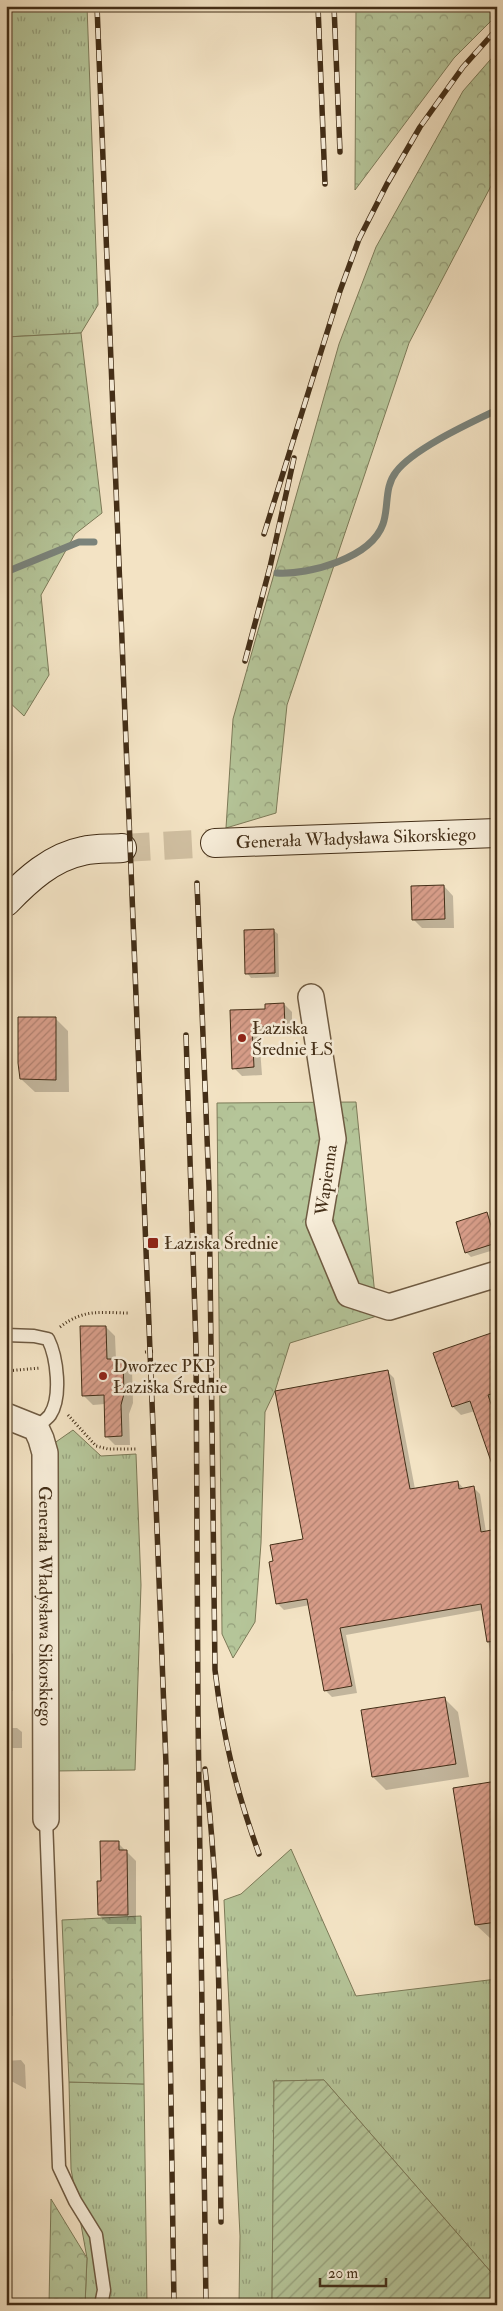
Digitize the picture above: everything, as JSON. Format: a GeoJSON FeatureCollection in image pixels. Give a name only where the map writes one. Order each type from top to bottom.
{"type":"FeatureCollection","features":[{"type":"Feature","properties":{"kind":"street","name":"Generała Władysława Sikorskiego"},"geometry":{"type":"LineString","coordinates":[[215,843],[497,833]]}},
{"type":"Feature","properties":{"kind":"street"},"geometry":{"type":"LineString","coordinates":[[6,902],[22,885],[44,868],[82,851],[122,848]]}},
{"type":"Feature","properties":{"kind":"street","name":"Wapienna"},"geometry":{"type":"LineString","coordinates":[[311,997],[333,1139],[319,1222],[349,1294],[389,1307],[497,1274]]}},
{"type":"Feature","properties":{"kind":"street"},"geometry":{"type":"LineString","coordinates":[[6,1416],[36,1428]]}},
{"type":"Feature","properties":{"kind":"street","name":"Generała Władysława Sikorskiego"},"geometry":{"type":"LineString","coordinates":[[36,1428],[42,1439],[45,1453],[46,1819]]}},
{"type":"Feature","properties":{"kind":"lane"},"geometry":{"type":"LineString","coordinates":[[6,1335],[34,1336],[48,1339],[54,1352],[57,1393],[50,1414],[36,1428]]}},
{"type":"Feature","properties":{"kind":"lane"},"geometry":{"type":"LineString","coordinates":[[46,1819],[59,2167],[75,2201],[96,2234],[104,2290],[101,2305]]}},
{"type":"Feature","properties":{"kind":"path"},"geometry":{"type":"LineString","coordinates":[[48,1339],[74,1316],[86,1313],[130,1313]]}},
{"type":"Feature","properties":{"kind":"path"},"geometry":{"type":"LineString","coordinates":[[145,1352],[155,1351]]}},
{"type":"Feature","properties":{"kind":"path"},"geometry":{"type":"LineString","coordinates":[[6,1371],[55,1367]]}},
{"type":"Feature","properties":{"kind":"path"},"geometry":{"type":"LineString","coordinates":[[54,1402],[96,1446],[108,1449],[136,1449]]}},
{"type":"Feature","properties":{"kind":"green space"},"geometry":{"type":"Polygon","coordinates":[[[6,6],[87,6],[98,305],[81,333],[6,337],[6,6]]]}},
{"type":"Feature","properties":{"kind":"green space"},"geometry":{"type":"Polygon","coordinates":[[[356,6],[497,6],[497,15],[454,58],[355,190],[356,6]]]}},
{"type":"Feature","properties":{"kind":"green space"},"geometry":{"type":"Polygon","coordinates":[[[497,52],[497,179],[491,186],[409,343],[287,705],[276,813],[226,828],[233,719],[339,344],[376,247],[463,91],[497,52]]]}},
{"type":"Feature","properties":{"kind":"green space"},"geometry":{"type":"Polygon","coordinates":[[[81,333],[102,513],[75,534],[41,595],[49,675],[24,716],[6,699],[6,337],[81,333]]]}},
{"type":"Feature","properties":{"kind":"green space"},"geometry":{"type":"Polygon","coordinates":[[[356,1102],[377,1316],[290,1343],[275,1391],[265,1412],[261,1543],[255,1622],[233,1658],[222,1634],[217,1103],[356,1102]]]}},
{"type":"Feature","properties":{"kind":"green space"},"geometry":{"type":"Polygon","coordinates":[[[73,1430],[101,1456],[136,1454],[141,1585],[135,1770],[54,1771],[53,1444],[73,1430]]]}},
{"type":"Feature","properties":{"kind":"green space"},"geometry":{"type":"Polygon","coordinates":[[[291,1849],[356,1996],[497,1979],[497,2279],[324,2080],[274,2081],[272,2305],[239,2305],[240,2236],[224,1900],[241,1894],[291,1849]]]}},
{"type":"Feature","properties":{"kind":"green space"},"geometry":{"type":"Polygon","coordinates":[[[141,1916],[144,2084],[69,2082],[62,1920],[141,1916]]]}},
{"type":"Feature","properties":{"kind":"green space"},"geometry":{"type":"Polygon","coordinates":[[[324,2080],[497,2279],[497,2305],[272,2305],[274,2081],[324,2080]]]}},
{"type":"Feature","properties":{"kind":"green space"},"geometry":{"type":"Polygon","coordinates":[[[69,2082],[144,2084],[147,2305],[85,2305],[87,2258],[71,2169],[69,2082]]]}},
{"type":"Feature","properties":{"kind":"green space"},"geometry":{"type":"Polygon","coordinates":[[[51,2199],[87,2258],[85,2305],[49,2305],[51,2199]]]}},
{"type":"Feature","properties":{"kind":"building"},"geometry":{"type":"Polygon","coordinates":[[[444,885],[445,919],[412,920],[411,886],[444,885]]]}},
{"type":"Feature","properties":{"kind":"building"},"geometry":{"type":"Polygon","coordinates":[[[274,929],[275,973],[245,974],[244,930],[274,929]]]}},
{"type":"Feature","properties":{"kind":"building","name":"Łaziska Średnie ŁS"},"geometry":{"type":"Polygon","coordinates":[[[284,1003],[285,1026],[252,1027],[254,1067],[232,1069],[230,1010],[265,1009],[265,1004],[284,1003]]]}},
{"type":"Feature","properties":{"kind":"building"},"geometry":{"type":"Polygon","coordinates":[[[18,1017],[56,1017],[56,1080],[20,1079],[18,1017]]]}},
{"type":"Feature","properties":{"kind":"building"},"geometry":{"type":"Polygon","coordinates":[[[487,1212],[496,1243],[465,1253],[456,1222],[487,1212]]]}},
{"type":"Feature","properties":{"kind":"building","name":"Dworzec PKP Łaziska Średnie"},"geometry":{"type":"Polygon","coordinates":[[[80,1326],[106,1326],[107,1359],[123,1359],[122,1436],[105,1437],[104,1395],[82,1396],[80,1326]]]}},
{"type":"Feature","properties":{"kind":"building"},"geometry":{"type":"Polygon","coordinates":[[[497,1331],[497,1392],[488,1395],[497,1422],[497,1469],[494,1470],[470,1401],[452,1407],[433,1353],[497,1331]]]}},
{"type":"Feature","properties":{"kind":"building"},"geometry":{"type":"Polygon","coordinates":[[[388,1370],[410,1489],[458,1481],[459,1489],[474,1486],[481,1532],[497,1529],[497,1641],[487,1642],[481,1604],[340,1628],[352,1686],[324,1691],[307,1599],[276,1604],[269,1562],[273,1561],[270,1545],[303,1539],[275,1391],[388,1370]]]}},
{"type":"Feature","properties":{"kind":"building"},"geometry":{"type":"Polygon","coordinates":[[[445,1697],[456,1764],[372,1777],[361,1710],[445,1697]]]}},
{"type":"Feature","properties":{"kind":"building"},"geometry":{"type":"Polygon","coordinates":[[[497,1781],[497,1922],[475,1925],[453,1788],[497,1781]]]}},
{"type":"Feature","properties":{"kind":"building"},"geometry":{"type":"Polygon","coordinates":[[[100,1841],[119,1841],[119,1850],[127,1850],[128,1915],[98,1915],[97,1881],[101,1881],[100,1841]]]}},
{"type":"Feature","properties":{"kind":"waterway"},"geometry":{"type":"LineString","coordinates":[[277,573],[305,571],[338,562],[366,546],[376,536],[383,524],[392,478],[404,463],[443,437],[497,410]]}},
{"type":"Feature","properties":{"kind":"waterway"},"geometry":{"type":"LineString","coordinates":[[6,572],[79,542],[94,542]]}},
{"type":"Feature","properties":{"kind":"tunnel"},"geometry":{"type":"LineString","coordinates":[[122,848],[215,843]]}},
{"type":"Feature","properties":{"kind":"railway"},"geometry":{"type":"LineString","coordinates":[[97,6],[166,1765],[174,2305]]}},
{"type":"Feature","properties":{"kind":"railway"},"geometry":{"type":"LineString","coordinates":[[318,6],[325,184]]}},
{"type":"Feature","properties":{"kind":"railway"},"geometry":{"type":"LineString","coordinates":[[334,6],[340,152]]}},
{"type":"Feature","properties":{"kind":"railway"},"geometry":{"type":"LineString","coordinates":[[264,534],[340,291],[359,239],[387,184],[420,127],[463,67],[497,29]]}},
{"type":"Feature","properties":{"kind":"railway"},"geometry":{"type":"LineString","coordinates":[[245,661],[270,567],[294,458]]}},
{"type":"Feature","properties":{"kind":"railway"},"geometry":{"type":"LineString","coordinates":[[197,883],[209,1188],[215,1670],[231,1764],[259,1854]]}},
{"type":"Feature","properties":{"kind":"railway"},"geometry":{"type":"LineString","coordinates":[[186,1035],[196,1347],[198,1714],[206,2305]]}},
{"type":"Feature","properties":{"kind":"railway"},"geometry":{"type":"LineString","coordinates":[[205,1769],[211,1825],[217,1938],[221,2222]]}},
{"type":"Feature","properties":{"kind":"place","name":"Łaziska Średnie ŁS"},"geometry":{"type":"Point","coordinates":[242,1038]}},
{"type":"Feature","properties":{"kind":"place","name":"Łaziska Średnie"},"geometry":{"type":"Point","coordinates":[153,1243]}},
{"type":"Feature","properties":{"kind":"place","name":"Dworzec PKP Łaziska Średnie"},"geometry":{"type":"Point","coordinates":[103,1376]}}]}
